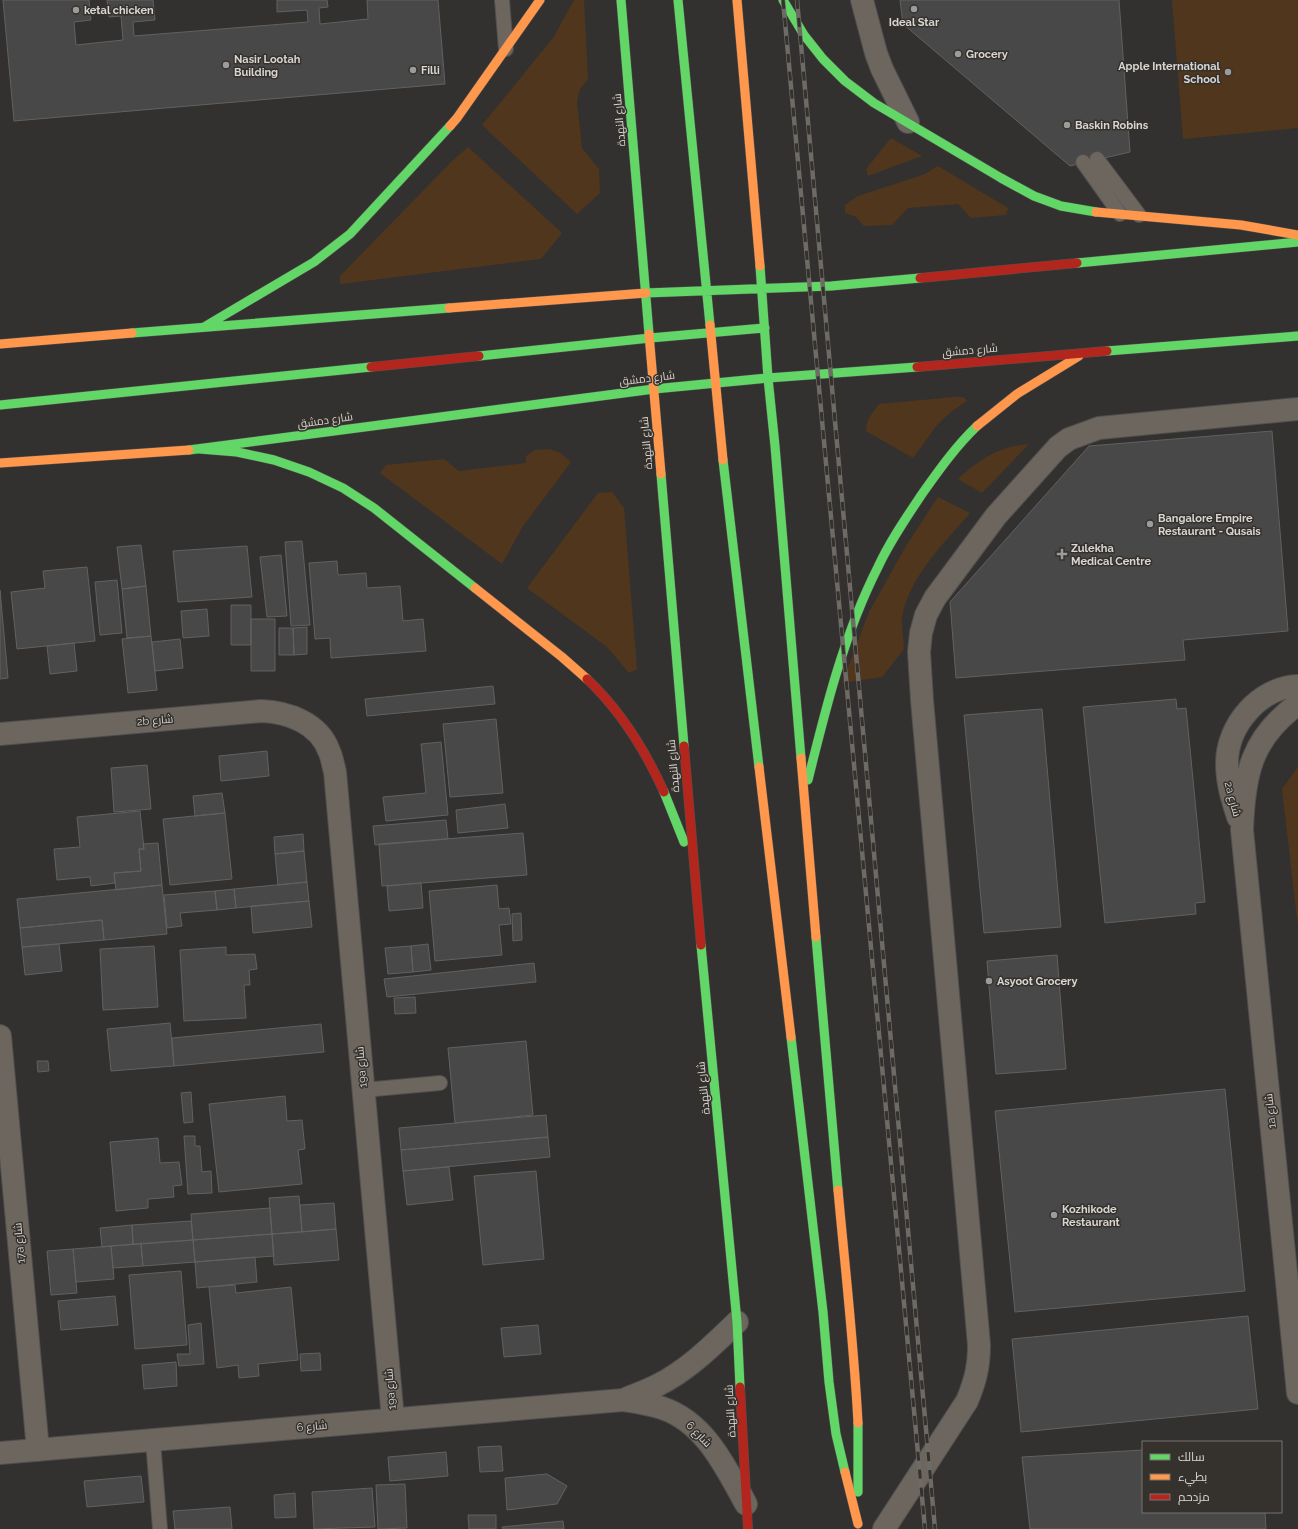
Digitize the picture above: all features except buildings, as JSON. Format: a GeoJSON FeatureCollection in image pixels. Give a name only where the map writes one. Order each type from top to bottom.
{"type":"FeatureCollection","features":[{"type":"Feature","properties":{"kind":"main road"},"geometry":{"type":"LineString","coordinates":[[204,327],[314,262],[350,234],[457,118],[540,0]]}},
{"type":"Feature","properties":{"kind":"main road","name":"شارع النهدة"},"geometry":{"type":"LineString","coordinates":[[621,0],[694,870],[737,1322],[748,1529]]}},
{"type":"Feature","properties":{"kind":"main road"},"geometry":{"type":"LineString","coordinates":[[678,0],[724,479],[823,1312],[831,1397],[836,1434],[858,1526]]}},
{"type":"Feature","properties":{"kind":"main road"},"geometry":{"type":"LineString","coordinates":[[737,0],[849,1317],[856,1368],[859,1431],[858,1526]]}},
{"type":"Feature","properties":{"kind":"main road"},"geometry":{"type":"LineString","coordinates":[[783,0],[809,43],[829,66],[851,86],[875,103],[961,155],[1033,195],[1069,208],[1230,224],[1298,235]]}},
{"type":"Feature","properties":{"kind":"main road"},"geometry":{"type":"LineString","coordinates":[[0,344],[204,327],[646,294],[852,284],[1298,242]]}},
{"type":"Feature","properties":{"kind":"main road"},"geometry":{"type":"LineString","coordinates":[[0,405],[650,338],[764,328]]}},
{"type":"Feature","properties":{"kind":"main road","name":"شارع دمشق"},"geometry":{"type":"LineString","coordinates":[[0,463],[200,449],[654,389],[714,383],[1298,336]]}},
{"type":"Feature","properties":{"kind":"main road"},"geometry":{"type":"LineString","coordinates":[[804,796],[833,681],[858,612],[872,578],[888,546],[932,479],[956,447],[1007,402],[1046,375],[1085,352]]}},
{"type":"Feature","properties":{"kind":"main road"},"geometry":{"type":"LineString","coordinates":[[200,449],[237,452],[274,460],[309,472],[343,488],[374,508],[582,674],[616,710],[640,748],[662,787],[694,870]]}},
{"type":"Feature","properties":{"kind":"street"},"geometry":{"type":"LineString","coordinates":[[862,0],[876,53],[882,69],[908,122]]}},
{"type":"Feature","properties":{"kind":"street"},"geometry":{"type":"LineString","coordinates":[[884,1529],[968,1402],[975,1383],[979,1364],[979,1345],[922,700],[919,652],[921,633],[926,615],[935,598],[996,516],[1058,447],[1069,439],[1099,428],[1298,409]]}},
{"type":"Feature","properties":{"kind":"street","name":"2a شارع"},"geometry":{"type":"LineString","coordinates":[[1242,830],[1228,782],[1227,761],[1230,741],[1239,722],[1249,709],[1261,698],[1276,691],[1292,686],[1298,686]]}},
{"type":"Feature","properties":{"kind":"street","name":"2a شارع"},"geometry":{"type":"LineString","coordinates":[[1242,830],[1243,803],[1252,758],[1262,739],[1275,723],[1298,704]]}},
{"type":"Feature","properties":{"kind":"street","name":"2b شارع"},"geometry":{"type":"LineString","coordinates":[[0,734],[261,711],[290,715],[307,724]]}},
{"type":"Feature","properties":{"kind":"street","name":"19a شارع"},"geometry":{"type":"LineString","coordinates":[[307,724],[321,735],[329,750],[335,772],[393,1419]]}},
{"type":"Feature","properties":{"kind":"street","name":"1a شارع"},"geometry":{"type":"LineString","coordinates":[[1242,830],[1291,1250],[1298,1393]]}},
{"type":"Feature","properties":{"kind":"street","name":"17a شارع"},"geometry":{"type":"LineString","coordinates":[[0,1036],[2,1074],[38,1450]]}},
{"type":"Feature","properties":{"kind":"street","name":"شارع 6"},"geometry":{"type":"LineString","coordinates":[[623,1400],[658,1385],[686,1367],[713,1345],[737,1322]]}},
{"type":"Feature","properties":{"kind":"street","name":"شارع 6"},"geometry":{"type":"LineString","coordinates":[[0,1453],[623,1400],[663,1408],[688,1422],[707,1441],[724,1464],[746,1504]]}},
{"type":"Feature","properties":{"kind":"lane"},"geometry":{"type":"LineString","coordinates":[[502,0],[506,50]]}},
{"type":"Feature","properties":{"kind":"lane"},"geometry":{"type":"LineString","coordinates":[[1097,159],[1139,215]]}},
{"type":"Feature","properties":{"kind":"lane"},"geometry":{"type":"LineString","coordinates":[[1083,162],[1120,214]]}},
{"type":"Feature","properties":{"kind":"lane"},"geometry":{"type":"LineString","coordinates":[[364,1090],[440,1083]]}},
{"type":"Feature","properties":{"kind":"lane"},"geometry":{"type":"LineString","coordinates":[[153,1441],[160,1529]]}},
{"type":"Feature","properties":{"kind":"shaded area"},"geometry":{"type":"Polygon","coordinates":[[[574,0],[584,0],[588,79],[580,89],[577,101],[582,148],[599,169],[600,193],[577,214],[482,125],[553,38],[574,0]]]}},
{"type":"Feature","properties":{"kind":"shaded area","name":"Apple International School"},"geometry":{"type":"Polygon","coordinates":[[[1172,0],[1298,0],[1298,128],[1183,139],[1172,0]]]}},
{"type":"Feature","properties":{"kind":"shaded area"},"geometry":{"type":"Polygon","coordinates":[[[891,138],[922,156],[868,176],[866,169],[891,138]]]}},
{"type":"Feature","properties":{"kind":"shaded area"},"geometry":{"type":"Polygon","coordinates":[[[468,147],[562,233],[541,259],[340,284],[340,276],[453,160],[468,147]]]}},
{"type":"Feature","properties":{"kind":"shaded area"},"geometry":{"type":"Polygon","coordinates":[[[938,166],[1008,208],[1006,215],[971,218],[958,204],[908,208],[892,225],[864,226],[856,217],[845,213],[845,205],[858,196],[925,174],[938,166]]]}},
{"type":"Feature","properties":{"kind":"shaded area"},"geometry":{"type":"Polygon","coordinates":[[[963,397],[967,401],[951,412],[937,425],[913,458],[866,431],[868,420],[879,404],[963,397]]]}},
{"type":"Feature","properties":{"kind":"shaded area"},"geometry":{"type":"Polygon","coordinates":[[[1029,444],[982,493],[958,479],[975,464],[996,452],[1012,446],[1029,444]]]}},
{"type":"Feature","properties":{"kind":"shaded area"},"geometry":{"type":"Polygon","coordinates":[[[550,449],[560,453],[571,462],[523,526],[502,564],[380,473],[386,465],[444,459],[459,471],[526,463],[526,456],[535,450],[550,449]]]}},
{"type":"Feature","properties":{"kind":"shaded area"},"geometry":{"type":"Polygon","coordinates":[[[612,492],[624,508],[637,669],[629,673],[607,647],[527,588],[598,493],[612,492]]]}},
{"type":"Feature","properties":{"kind":"shaded area"},"geometry":{"type":"Polygon","coordinates":[[[938,497],[970,513],[930,559],[914,584],[902,616],[904,649],[882,677],[842,683],[869,612],[906,546],[938,497]]]}},
{"type":"Feature","properties":{"kind":"shaded area"},"geometry":{"type":"Polygon","coordinates":[[[1298,767],[1298,927],[1282,789],[1298,767]]]}},
{"type":"Feature","properties":{"kind":"railway"},"geometry":{"type":"LineString","coordinates":[[783,0],[925,1529]]}},
{"type":"Feature","properties":{"kind":"railway"},"geometry":{"type":"LineString","coordinates":[[797,0],[935,1529]]}},
{"type":"Feature","properties":{"kind":"traffic: fast"},"geometry":{"type":"LineString","coordinates":[[621,0],[649,334]]}},
{"type":"Feature","properties":{"kind":"traffic: fast"},"geometry":{"type":"LineString","coordinates":[[678,0],[710,325]]}},
{"type":"Feature","properties":{"kind":"traffic: fast"},"geometry":{"type":"LineString","coordinates":[[783,0],[804,35],[823,59],[845,81],[874,103],[1034,196],[1061,206],[1096,212]]}},
{"type":"Feature","properties":{"kind":"traffic: fast"},"geometry":{"type":"LineString","coordinates":[[204,327],[314,262],[350,234],[450,126]]}},
{"type":"Feature","properties":{"kind":"traffic: fast"},"geometry":{"type":"LineString","coordinates":[[1077,263],[1298,242]]}},
{"type":"Feature","properties":{"kind":"traffic: fast"},"geometry":{"type":"LineString","coordinates":[[760,266],[768,378],[801,758]]}},
{"type":"Feature","properties":{"kind":"traffic: fast"},"geometry":{"type":"LineString","coordinates":[[646,293],[831,286],[920,278]]}},
{"type":"Feature","properties":{"kind":"traffic: fast"},"geometry":{"type":"LineString","coordinates":[[132,333],[449,308]]}},
{"type":"Feature","properties":{"kind":"traffic: fast"},"geometry":{"type":"LineString","coordinates":[[479,356],[650,338],[765,328]]}},
{"type":"Feature","properties":{"kind":"traffic: fast"},"geometry":{"type":"LineString","coordinates":[[1107,351],[1298,336]]}},
{"type":"Feature","properties":{"kind":"traffic: fast"},"geometry":{"type":"LineString","coordinates":[[0,405],[371,367]]}},
{"type":"Feature","properties":{"kind":"traffic: fast"},"geometry":{"type":"LineString","coordinates":[[654,389],[768,378],[917,367]]}},
{"type":"Feature","properties":{"kind":"traffic: fast"},"geometry":{"type":"LineString","coordinates":[[189,450],[654,389]]}},
{"type":"Feature","properties":{"kind":"traffic: fast"},"geometry":{"type":"LineString","coordinates":[[808,780],[837,671],[855,618],[866,592],[893,539],[922,494],[941,467],[977,426]]}},
{"type":"Feature","properties":{"kind":"traffic: fast"},"geometry":{"type":"LineString","coordinates":[[200,449],[237,452],[274,460],[309,472],[343,488],[374,508],[475,588]]}},
{"type":"Feature","properties":{"kind":"traffic: fast"},"geometry":{"type":"LineString","coordinates":[[723,460],[759,767]]}},
{"type":"Feature","properties":{"kind":"traffic: fast"},"geometry":{"type":"LineString","coordinates":[[661,474],[684,746]]}},
{"type":"Feature","properties":{"kind":"traffic: fast"},"geometry":{"type":"LineString","coordinates":[[664,792],[684,842]]}},
{"type":"Feature","properties":{"kind":"traffic: fast"},"geometry":{"type":"LineString","coordinates":[[816,937],[838,1190]]}},
{"type":"Feature","properties":{"kind":"traffic: fast"},"geometry":{"type":"LineString","coordinates":[[701,945],[737,1322],[740,1387]]}},
{"type":"Feature","properties":{"kind":"traffic: fast"},"geometry":{"type":"LineString","coordinates":[[791,1037],[823,1312],[829,1382],[836,1434],[845,1472]]}},
{"type":"Feature","properties":{"kind":"traffic: fast"},"geometry":{"type":"LineString","coordinates":[[858,1423],[858,1492]]}},
{"type":"Feature","properties":{"kind":"traffic: slow"},"geometry":{"type":"LineString","coordinates":[[450,126],[540,0]]}},
{"type":"Feature","properties":{"kind":"traffic: slow"},"geometry":{"type":"LineString","coordinates":[[737,0],[760,266]]}},
{"type":"Feature","properties":{"kind":"traffic: slow"},"geometry":{"type":"LineString","coordinates":[[1096,212],[1241,225],[1298,235]]}},
{"type":"Feature","properties":{"kind":"traffic: slow"},"geometry":{"type":"LineString","coordinates":[[449,308],[646,293]]}},
{"type":"Feature","properties":{"kind":"traffic: slow"},"geometry":{"type":"LineString","coordinates":[[710,325],[723,460]]}},
{"type":"Feature","properties":{"kind":"traffic: slow"},"geometry":{"type":"LineString","coordinates":[[0,344],[132,333]]}},
{"type":"Feature","properties":{"kind":"traffic: slow"},"geometry":{"type":"LineString","coordinates":[[649,334],[661,474]]}},
{"type":"Feature","properties":{"kind":"traffic: slow"},"geometry":{"type":"LineString","coordinates":[[977,426],[1017,394],[1079,356]]}},
{"type":"Feature","properties":{"kind":"traffic: slow"},"geometry":{"type":"LineString","coordinates":[[0,463],[189,450]]}},
{"type":"Feature","properties":{"kind":"traffic: slow"},"geometry":{"type":"LineString","coordinates":[[475,588],[562,657],[587,679]]}},
{"type":"Feature","properties":{"kind":"traffic: slow"},"geometry":{"type":"LineString","coordinates":[[801,758],[816,937]]}},
{"type":"Feature","properties":{"kind":"traffic: slow"},"geometry":{"type":"LineString","coordinates":[[759,767],[791,1037]]}},
{"type":"Feature","properties":{"kind":"traffic: slow"},"geometry":{"type":"LineString","coordinates":[[838,1190],[852,1335],[858,1423]]}},
{"type":"Feature","properties":{"kind":"traffic: slow"},"geometry":{"type":"LineString","coordinates":[[845,1472],[858,1524]]}},
{"type":"Feature","properties":{"kind":"traffic: jam"},"geometry":{"type":"LineString","coordinates":[[920,278],[1077,263]]}},
{"type":"Feature","properties":{"kind":"traffic: jam"},"geometry":{"type":"LineString","coordinates":[[917,367],[1107,351]]}},
{"type":"Feature","properties":{"kind":"traffic: jam"},"geometry":{"type":"LineString","coordinates":[[371,367],[479,356]]}},
{"type":"Feature","properties":{"kind":"traffic: jam"},"geometry":{"type":"LineString","coordinates":[[587,679],[611,704],[631,732],[649,761],[664,792]]}},
{"type":"Feature","properties":{"kind":"traffic: jam"},"geometry":{"type":"LineString","coordinates":[[684,746],[701,945]]}},
{"type":"Feature","properties":{"kind":"traffic: jam"},"geometry":{"type":"LineString","coordinates":[[740,1387],[748,1529]]}},
{"type":"Feature","properties":{"kind":"place","name":"Ideal Star"},"geometry":{"type":"Point","coordinates":[914,9]}},
{"type":"Feature","properties":{"kind":"place","name":"ketal chicken"},"geometry":{"type":"Point","coordinates":[76,10]}},
{"type":"Feature","properties":{"kind":"place","name":"Grocery"},"geometry":{"type":"Point","coordinates":[958,54]}},
{"type":"Feature","properties":{"kind":"place","name":"Nasir Lootah Building"},"geometry":{"type":"Point","coordinates":[226,65]}},
{"type":"Feature","properties":{"kind":"place","name":"Filli"},"geometry":{"type":"Point","coordinates":[413,70]}},
{"type":"Feature","properties":{"kind":"place","name":"Apple International School"},"geometry":{"type":"Point","coordinates":[1228,72]}},
{"type":"Feature","properties":{"kind":"place","name":"Baskin Robins"},"geometry":{"type":"Point","coordinates":[1067,125]}},
{"type":"Feature","properties":{"kind":"place","name":"Bangalore Empire Restaurant - Qusais"},"geometry":{"type":"Point","coordinates":[1150,524]}},
{"type":"Feature","properties":{"kind":"place","name":"Zulekha Medical Centre"},"geometry":{"type":"Point","coordinates":[1062,554]}},
{"type":"Feature","properties":{"kind":"place","name":"Asyoot Grocery"},"geometry":{"type":"Point","coordinates":[989,981]}},
{"type":"Feature","properties":{"kind":"place","name":"Kozhikode Restaurant"},"geometry":{"type":"Point","coordinates":[1054,1215]}}]}
